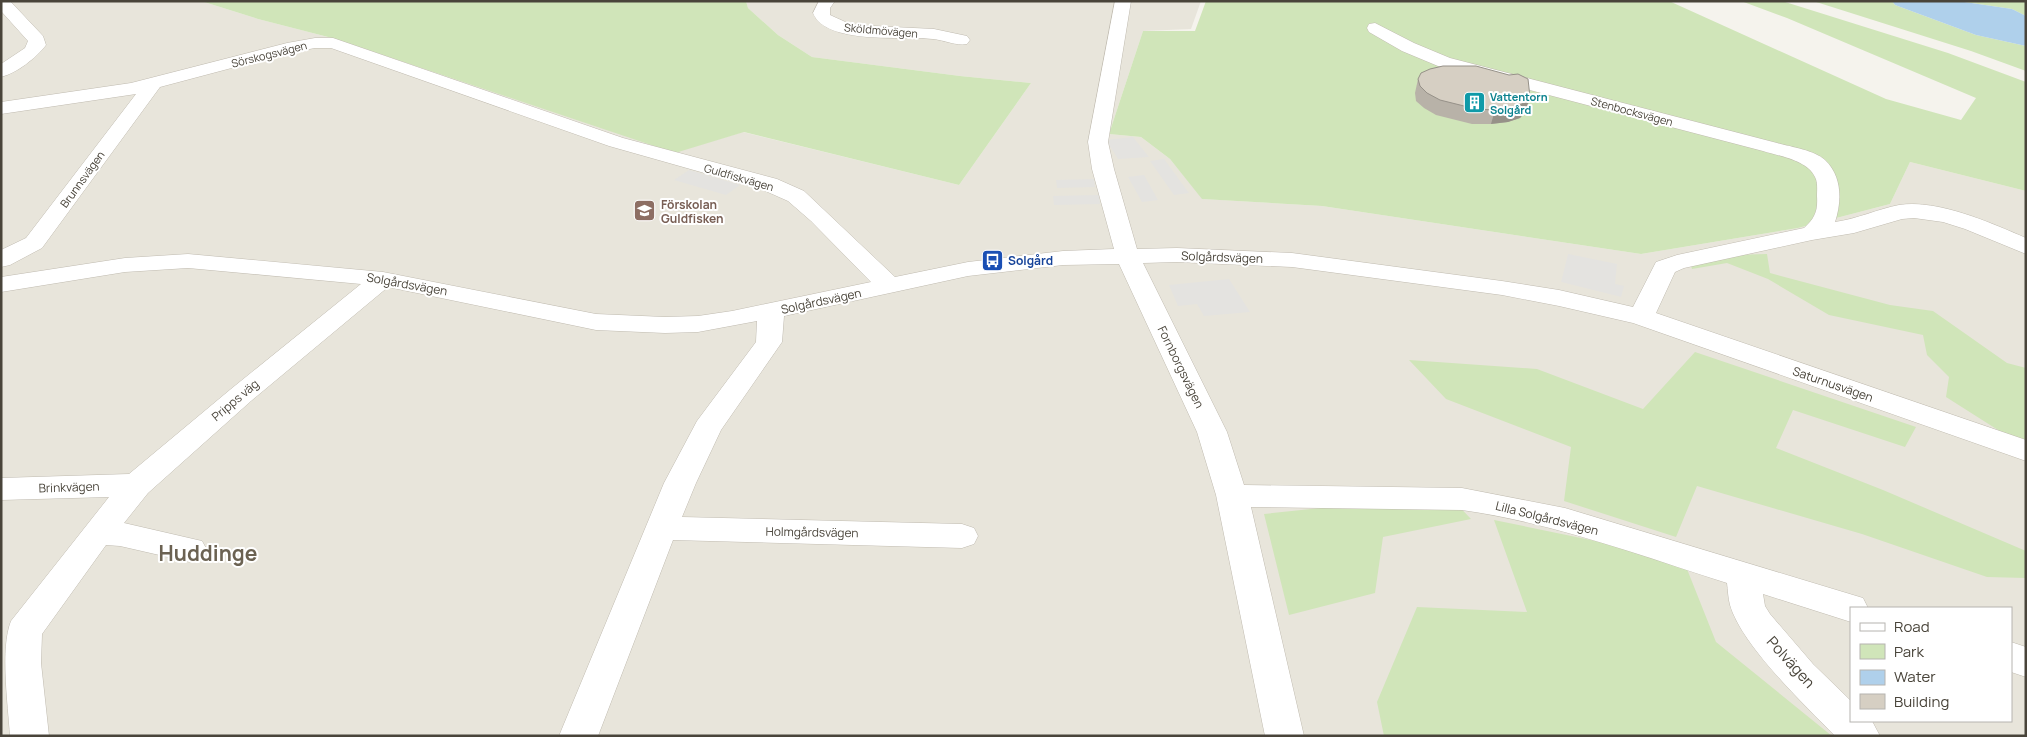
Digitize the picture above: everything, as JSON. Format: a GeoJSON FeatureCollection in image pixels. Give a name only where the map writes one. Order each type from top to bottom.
{"type":"FeatureCollection","features":[{"type":"Feature","properties":{"kind":"street"},"geometry":{"type":"LineString","coordinates":[[1,1],[37,40],[37,45],[31,52],[1,72]]}},
{"type":"Feature","properties":{"kind":"street","name":"Sköldmövägen"},"geometry":{"type":"LineString","coordinates":[[827,1],[822,6],[820,12],[822,18],[830,24],[840,27],[851,30],[934,34],[961,40]]}},
{"type":"Feature","properties":{"kind":"street","name":"Fornborgsvägen"},"geometry":{"type":"LineString","coordinates":[[1123,1],[1098,142],[1103,169],[1127,254],[1212,432],[1232,494],[1285,736]]}},
{"type":"Feature","properties":{"kind":"street","name":"Stenbocksvägen"},"geometry":{"type":"LineString","coordinates":[[1375,28],[1408,47],[1444,62],[1806,158],[1818,164],[1827,178],[1829,208],[1824,222],[1812,233]]}},
{"type":"Feature","properties":{"kind":"street","name":"Sörskogsvägen"},"geometry":{"type":"LineString","coordinates":[[1,108],[152,85],[287,48],[315,43],[334,43],[585,131]]}},
{"type":"Feature","properties":{"kind":"street","name":"Brunnsvägen"},"geometry":{"type":"LineString","coordinates":[[1,260],[34,244],[152,85]]}},
{"type":"Feature","properties":{"kind":"street","name":"Guldfiskvägen"},"geometry":{"type":"LineString","coordinates":[[585,131],[654,153],[769,184],[796,196],[890,286]]}},
{"type":"Feature","properties":{"kind":"street"},"geometry":{"type":"LineString","coordinates":[[1641,317],[1665,267],[1677,262],[1812,233],[1854,226],[1884,216],[1914,211],[1946,216],[1973,224],[2026,247]]}},
{"type":"Feature","properties":{"kind":"street","name":"Solgårdsvägen"},"geometry":{"type":"LineString","coordinates":[[1,285],[125,265],[188,261],[383,278],[596,322],[621,325],[698,324],[770,312],[968,269],[1063,258],[1127,254],[1292,260],[1502,288],[1559,298],[1641,317]]}},
{"type":"Feature","properties":{"kind":"street","name":"Pripps väg"},"geometry":{"type":"LineString","coordinates":[[30,736],[23,662],[24,631],[98,532],[137,485],[241,395],[383,278]]}},
{"type":"Feature","properties":{"kind":"street"},"geometry":{"type":"LineString","coordinates":[[578,736],[680,483],[707,428],[769,342],[770,312]]}},
{"type":"Feature","properties":{"kind":"street","name":"Saturnusvägen"},"geometry":{"type":"LineString","coordinates":[[1641,317],[2026,451]]}},
{"type":"Feature","properties":{"kind":"street","name":"Brinkvägen"},"geometry":{"type":"LineString","coordinates":[[1,490],[137,485]]}},
{"type":"Feature","properties":{"kind":"street","name":"Lilla Solgårdsvägen"},"geometry":{"type":"LineString","coordinates":[[1232,494],[1266,497],[1462,499],[1484,502],[1566,520],[1743,577],[1850,608]]}},
{"type":"Feature","properties":{"kind":"street","name":"Holmgårdsvägen"},"geometry":{"type":"LineString","coordinates":[[663,528],[962,536]]}},
{"type":"Feature","properties":{"kind":"street"},"geometry":{"type":"LineString","coordinates":[[98,532],[120,534],[190,550]]}},
{"type":"Feature","properties":{"kind":"street","name":"Polvägen"},"geometry":{"type":"LineString","coordinates":[[1743,577],[1748,606],[1758,624],[1800,674],[1861,736]]}},
{"type":"Feature","properties":{"kind":"street"},"geometry":{"type":"LineString","coordinates":[[2012,657],[2026,662]]}},
{"type":"Feature","properties":{"kind":"shaded area"},"geometry":{"type":"Polygon","coordinates":[[[1,1],[201,1],[258,19],[332,38],[675,152],[743,132],[959,185],[1031,83],[812,57],[778,35],[748,8],[746,1],[1201,1],[1191,29],[1143,31],[1109,134],[1141,137],[1170,159],[1203,199],[1322,206],[1641,254],[1798,228],[1890,204],[1910,162],[2026,191],[2026,736],[1,736],[1,1]]]}},
{"type":"Feature","properties":{"kind":"shaded area"},"geometry":{"type":"Polygon","coordinates":[[[1133,137],[1149,157],[1118,159],[1106,140],[1133,137]]]}},
{"type":"Feature","properties":{"kind":"shaded area"},"geometry":{"type":"Polygon","coordinates":[[[1164,159],[1189,193],[1174,195],[1150,161],[1164,159]]]}},
{"type":"Feature","properties":{"kind":"shaded area"},"geometry":{"type":"Polygon","coordinates":[[[689,170],[740,185],[726,195],[674,180],[689,170]]]}},
{"type":"Feature","properties":{"kind":"shaded area"},"geometry":{"type":"Polygon","coordinates":[[[1144,175],[1158,200],[1142,202],[1128,177],[1144,175]]]}},
{"type":"Feature","properties":{"kind":"shaded area"},"geometry":{"type":"Polygon","coordinates":[[[1094,179],[1095,187],[1057,188],[1056,180],[1094,179]]]}},
{"type":"Feature","properties":{"kind":"shaded area"},"geometry":{"type":"Polygon","coordinates":[[[1099,195],[1100,204],[1054,205],[1053,196],[1099,195]]]}},
{"type":"Feature","properties":{"kind":"shaded area"},"geometry":{"type":"Polygon","coordinates":[[[1568,254],[1617,264],[1615,284],[1624,286],[1621,297],[1561,282],[1568,254]]]}},
{"type":"Feature","properties":{"kind":"shaded area"},"geometry":{"type":"Polygon","coordinates":[[[1229,279],[1250,312],[1204,316],[1197,304],[1178,306],[1169,285],[1229,279]]]}},
{"type":"Feature","properties":{"kind":"green space"},"geometry":{"type":"Polygon","coordinates":[[[201,1],[746,1],[748,8],[778,35],[812,57],[1031,83],[959,185],[744,132],[675,153],[332,38],[258,19],[201,1]]]}},
{"type":"Feature","properties":{"kind":"green space"},"geometry":{"type":"Polygon","coordinates":[[[1206,1],[1669,1],[1886,99],[1961,120],[1976,98],[1787,18],[1741,1],[1782,1],[1948,53],[2026,82],[2026,191],[1910,162],[1890,204],[1798,228],[1641,254],[1322,206],[1202,199],[1170,159],[1141,137],[1109,134],[1143,31],[1195,31],[1206,1]]]}},
{"type":"Feature","properties":{"kind":"green space"},"geometry":{"type":"Polygon","coordinates":[[[1813,1],[1892,1],[1895,5],[1976,35],[2026,46],[2026,71],[1971,51],[1813,1]]]}},
{"type":"Feature","properties":{"kind":"green space"},"geometry":{"type":"Polygon","coordinates":[[[1958,1],[2026,1],[2026,16],[2012,9],[1958,1]]]}},
{"type":"Feature","properties":{"kind":"green space"},"geometry":{"type":"Polygon","coordinates":[[[1767,254],[1770,273],[1890,305],[1933,311],[2007,363],[2026,368],[2026,440],[2009,437],[1946,397],[1949,377],[1927,355],[1923,335],[1829,315],[1768,279],[1727,263],[1692,269],[1691,266],[1732,255],[1767,254]]]}},
{"type":"Feature","properties":{"kind":"green space"},"geometry":{"type":"Polygon","coordinates":[[[1695,352],[1916,427],[1905,447],[1793,410],[1776,448],[1883,490],[2026,551],[2026,578],[1987,577],[1862,534],[1697,486],[1676,537],[1564,501],[1571,447],[1446,399],[1409,360],[1537,369],[1643,409],[1695,352]]]}},
{"type":"Feature","properties":{"kind":"green space"},"geometry":{"type":"Polygon","coordinates":[[[1452,499],[1471,519],[1383,537],[1375,593],[1289,615],[1264,514],[1358,504],[1452,499]]]}},
{"type":"Feature","properties":{"kind":"green space"},"geometry":{"type":"Polygon","coordinates":[[[1494,520],[1683,559],[1716,642],[1832,736],[1384,736],[1377,702],[1417,607],[1527,612],[1494,520]]]}},
{"type":"Feature","properties":{"kind":"water"},"geometry":{"type":"Polygon","coordinates":[[[1892,1],[1958,1],[2012,9],[2026,16],[2026,46],[1976,35],[1895,5],[1892,1]]]}},
{"type":"Feature","properties":{"kind":"building"},"geometry":{"type":"Polygon","coordinates":[[[1443,66],[1476,66],[1509,75],[1518,74],[1528,79],[1530,97],[1524,103],[1512,108],[1495,110],[1476,109],[1440,100],[1427,93],[1420,86],[1418,79],[1421,73],[1443,66]]]}},
{"type":"Feature","properties":{"kind":"place","name":"Vattentorn Solgård"},"geometry":{"type":"Point","coordinates":[1474,102]}},
{"type":"Feature","properties":{"kind":"place","name":"Förskolan Guldfisken"},"geometry":{"type":"Point","coordinates":[645,211]}},
{"type":"Feature","properties":{"kind":"place","name":"Solgård"},"geometry":{"type":"Point","coordinates":[992,260]}},
{"type":"Feature","properties":{"kind":"district","name":"Huddinge"},"geometry":{"type":"Point","coordinates":[208,553]}}]}
